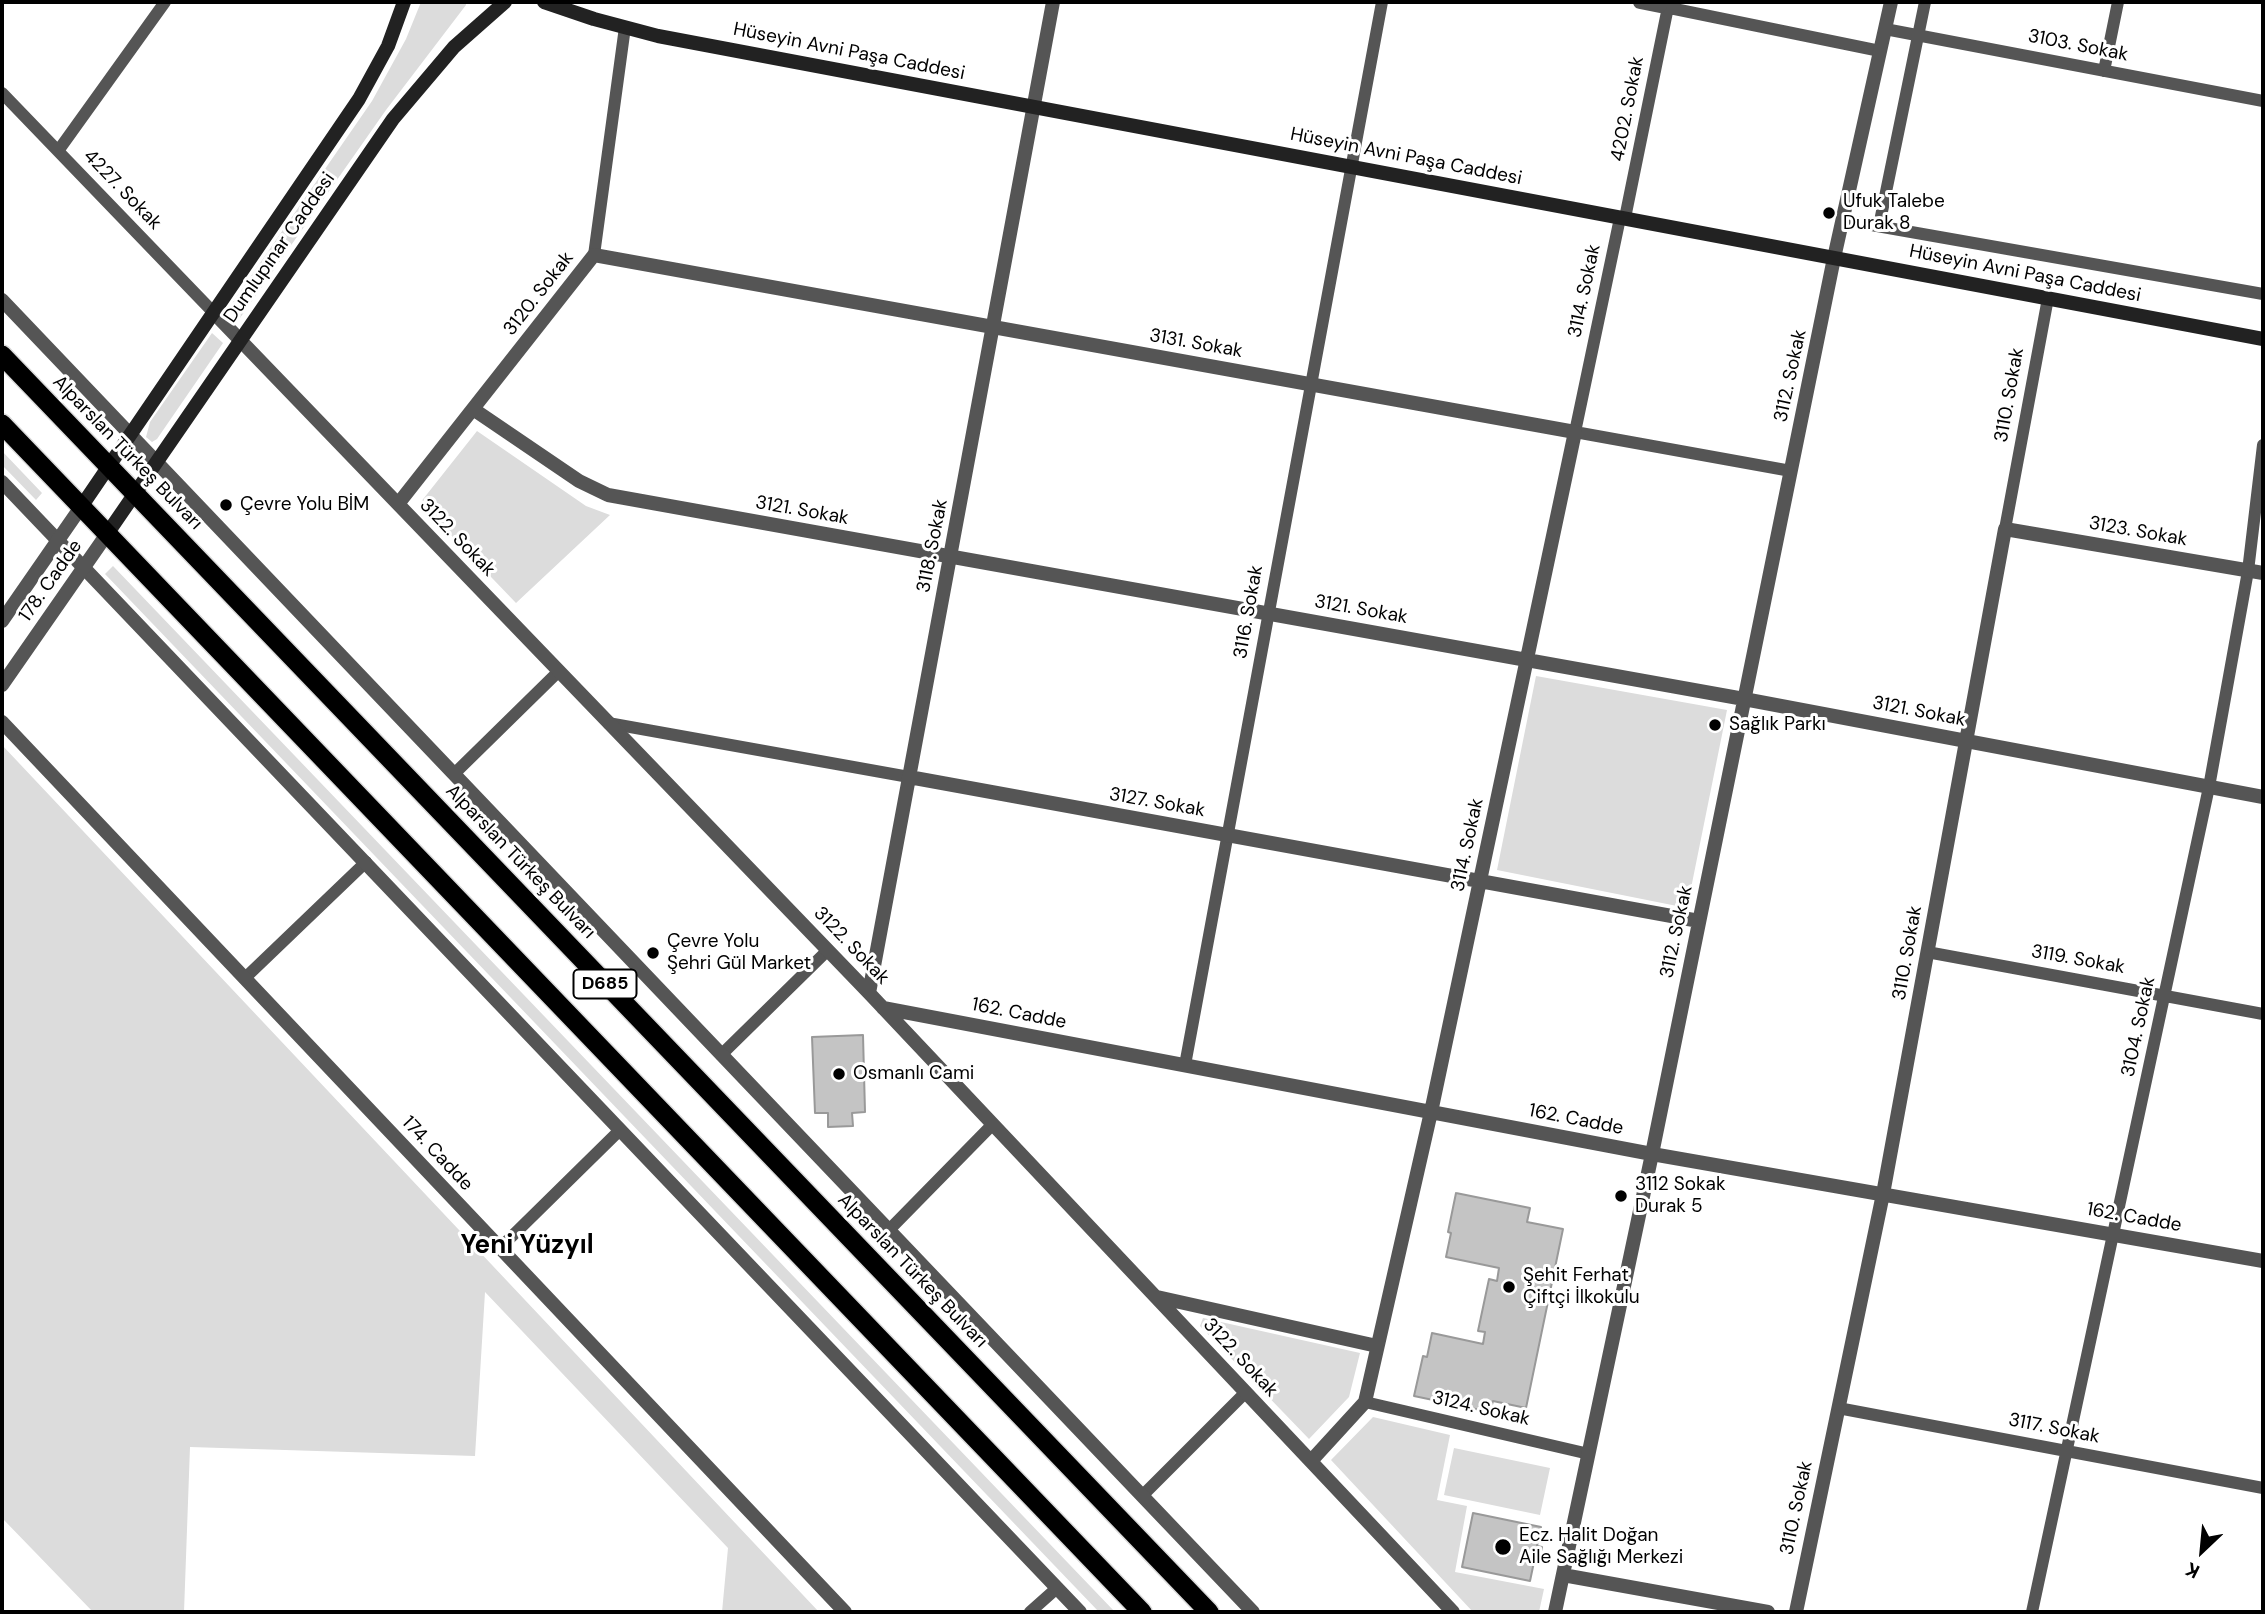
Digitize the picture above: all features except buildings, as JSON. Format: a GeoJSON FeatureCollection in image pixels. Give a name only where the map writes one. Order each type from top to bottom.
{"type":"FeatureCollection","features":[{"type":"Feature","properties":{"kind":"highway","name":"Alparslan Türkeş Bulvarı"},"geometry":{"type":"LineString","coordinates":[[2,355],[1209,1612]]}},
{"type":"Feature","properties":{"kind":"highway","name":"D685"},"geometry":{"type":"LineString","coordinates":[[2,424],[1142,1612]]}},
{"type":"Feature","properties":{"kind":"main road","name":"Dumlupınar Caddesi"},"geometry":{"type":"LineString","coordinates":[[81,507],[359,99],[388,46],[404,2]]}},
{"type":"Feature","properties":{"kind":"main road","name":"Dumlupınar Caddesi"},"geometry":{"type":"LineString","coordinates":[[107,534],[393,119],[454,47],[505,2]]}},
{"type":"Feature","properties":{"kind":"main road","name":"Hüseyin Avni Paşa Caddesi"},"geometry":{"type":"LineString","coordinates":[[544,2],[593,19],[658,36],[2263,339]]}},
{"type":"Feature","properties":{"kind":"street","name":"3118. Sokak"},"geometry":{"type":"LineString","coordinates":[[869,993],[1053,2]]}},
{"type":"Feature","properties":{"kind":"street"},"geometry":{"type":"LineString","coordinates":[[1640,2],[1663,5]]}},
{"type":"Feature","properties":{"kind":"street","name":"3112. Sokak"},"geometry":{"type":"LineString","coordinates":[[1555,1612],[1652,1154],[1834,258],[1891,2]]}},
{"type":"Feature","properties":{"kind":"street","name":"3131. Sokak"},"geometry":{"type":"LineString","coordinates":[[594,255],[1575,432]]}},
{"type":"Feature","properties":{"kind":"street","name":"3120. Sokak"},"geometry":{"type":"LineString","coordinates":[[398,505],[594,255]]}},
{"type":"Feature","properties":{"kind":"street"},"geometry":{"type":"LineString","coordinates":[[2,300],[1253,1612]]}},
{"type":"Feature","properties":{"kind":"street","name":"3122. Sokak"},"geometry":{"type":"LineString","coordinates":[[214,313],[828,950],[1453,1612]]}},
{"type":"Feature","properties":{"kind":"street","name":"3121. Sokak"},"geometry":{"type":"LineString","coordinates":[[473,409],[579,481],[608,495],[1744,699],[2263,797]]}},
{"type":"Feature","properties":{"kind":"street","name":"3114. Sokak"},"geometry":{"type":"LineString","coordinates":[[1311,1461],[1364,1402],[1431,1112],[1575,432]]}},
{"type":"Feature","properties":{"kind":"street"},"geometry":{"type":"LineString","coordinates":[[2,482],[1080,1612]]}},
{"type":"Feature","properties":{"kind":"street","name":"178. Cadde"},"geometry":{"type":"LineString","coordinates":[[2,621],[81,507]]}},
{"type":"Feature","properties":{"kind":"street","name":"3123. Sokak"},"geometry":{"type":"LineString","coordinates":[[2005,529],[2263,573]]}},
{"type":"Feature","properties":{"kind":"street","name":"3110. Sokak"},"geometry":{"type":"LineString","coordinates":[[1796,1612],[1883,1194],[2005,529]]}},
{"type":"Feature","properties":{"kind":"street","name":"178. Cadde"},"geometry":{"type":"LineString","coordinates":[[2,685],[107,534]]}},
{"type":"Feature","properties":{"kind":"street","name":"174. Cadde"},"geometry":{"type":"LineString","coordinates":[[2,722],[845,1612]]}},
{"type":"Feature","properties":{"kind":"street","name":"3127. Sokak"},"geometry":{"type":"LineString","coordinates":[[909,777],[1699,921]]}},
{"type":"Feature","properties":{"kind":"street","name":"162. Cadde"},"geometry":{"type":"LineString","coordinates":[[883,1008],[1652,1154],[2263,1261]]}},
{"type":"Feature","properties":{"kind":"street"},"geometry":{"type":"LineString","coordinates":[[1156,1297],[1377,1346]]}},
{"type":"Feature","properties":{"kind":"street"},"geometry":{"type":"LineString","coordinates":[[1563,1575],[1768,1612]]}},
{"type":"Feature","properties":{"kind":"lane"},"geometry":{"type":"LineString","coordinates":[[58,152],[165,2]]}},
{"type":"Feature","properties":{"kind":"lane","name":"3116. Sokak"},"geometry":{"type":"LineString","coordinates":[[1185,1065],[1382,2]]}},
{"type":"Feature","properties":{"kind":"lane"},"geometry":{"type":"LineString","coordinates":[[1879,226],[1925,2]]}},
{"type":"Feature","properties":{"kind":"lane"},"geometry":{"type":"LineString","coordinates":[[2104,71],[2118,2]]}},
{"type":"Feature","properties":{"kind":"lane"},"geometry":{"type":"LineString","coordinates":[[1663,5],[1880,51]]}},
{"type":"Feature","properties":{"kind":"lane","name":"4202. Sokak"},"geometry":{"type":"LineString","coordinates":[[1623,218],[1663,5]]}},
{"type":"Feature","properties":{"kind":"lane","name":"3120. Sokak"},"geometry":{"type":"LineString","coordinates":[[594,255],[625,27]]}},
{"type":"Feature","properties":{"kind":"lane","name":"3103. Sokak"},"geometry":{"type":"LineString","coordinates":[[1885,29],[2263,101]]}},
{"type":"Feature","properties":{"kind":"lane","name":"4227. Sokak"},"geometry":{"type":"LineString","coordinates":[[2,93],[214,313]]}},
{"type":"Feature","properties":{"kind":"lane","name":"3114. Sokak"},"geometry":{"type":"LineString","coordinates":[[1575,432],[1623,218]]}},
{"type":"Feature","properties":{"kind":"lane"},"geometry":{"type":"LineString","coordinates":[[1843,220],[2263,294]]}},
{"type":"Feature","properties":{"kind":"lane","name":"3110. Sokak"},"geometry":{"type":"LineString","coordinates":[[2005,529],[2048,298]]}},
{"type":"Feature","properties":{"kind":"lane","name":"3131. Sokak"},"geometry":{"type":"LineString","coordinates":[[1575,432],[1791,471]]}},
{"type":"Feature","properties":{"kind":"lane","name":"3104. Sokak"},"geometry":{"type":"LineString","coordinates":[[2032,1612],[2210,787],[2248,571],[2263,446]]}},
{"type":"Feature","properties":{"kind":"lane"},"geometry":{"type":"LineString","coordinates":[[454,774],[559,671]]}},
{"type":"Feature","properties":{"kind":"lane","name":"3127. Sokak"},"geometry":{"type":"LineString","coordinates":[[608,723],[909,777]]}},
{"type":"Feature","properties":{"kind":"lane"},"geometry":{"type":"LineString","coordinates":[[245,978],[366,862]]}},
{"type":"Feature","properties":{"kind":"lane"},"geometry":{"type":"LineString","coordinates":[[721,1055],[828,950]]}},
{"type":"Feature","properties":{"kind":"lane","name":"3119. Sokak"},"geometry":{"type":"LineString","coordinates":[[1927,952],[2263,1014]]}},
{"type":"Feature","properties":{"kind":"lane"},"geometry":{"type":"LineString","coordinates":[[889,1230],[993,1124]]}},
{"type":"Feature","properties":{"kind":"lane"},"geometry":{"type":"LineString","coordinates":[[500,1248],[620,1130]]}},
{"type":"Feature","properties":{"kind":"lane"},"geometry":{"type":"LineString","coordinates":[[1142,1496],[1246,1392]]}},
{"type":"Feature","properties":{"kind":"lane","name":"3124. Sokak"},"geometry":{"type":"LineString","coordinates":[[1364,1402],[1588,1454]]}},
{"type":"Feature","properties":{"kind":"lane","name":"3117. Sokak"},"geometry":{"type":"LineString","coordinates":[[1838,1408],[2263,1489]]}},
{"type":"Feature","properties":{"kind":"lane"},"geometry":{"type":"LineString","coordinates":[[1031,1612],[1056,1588]]}},
{"type":"Feature","properties":{"kind":"shaded area"},"geometry":{"type":"Polygon","coordinates":[[[421,2],[466,2],[466,5],[386,110],[240,318],[229,308],[372,101],[406,39],[421,2]]]}},
{"type":"Feature","properties":{"kind":"shaded area"},"geometry":{"type":"Polygon","coordinates":[[[212,333],[223,343],[157,439],[152,442],[146,437],[150,422],[212,333]]]}},
{"type":"Feature","properties":{"kind":"shaded area"},"geometry":{"type":"Polygon","coordinates":[[[477,431],[586,506],[610,515],[516,603],[420,503],[477,431]]]}},
{"type":"Feature","properties":{"kind":"shaded area"},"geometry":{"type":"Polygon","coordinates":[[[2,451],[42,493],[36,500],[2,465],[2,451]]]}},
{"type":"Feature","properties":{"kind":"shaded area"},"geometry":{"type":"Polygon","coordinates":[[[113,566],[1115,1612],[1099,1612],[105,574],[113,566]]]}},
{"type":"Feature","properties":{"kind":"shaded area"},"geometry":{"type":"Polygon","coordinates":[[[1536,676],[1727,710],[1687,908],[1497,870],[1536,676]]]}},
{"type":"Feature","properties":{"kind":"shaded area"},"geometry":{"type":"Polygon","coordinates":[[[2,745],[819,1612],[722,1612],[728,1548],[485,1292],[475,1456],[190,1447],[184,1612],[93,1612],[2,1518],[2,745]]]}},
{"type":"Feature","properties":{"kind":"shaded area"},"geometry":{"type":"Polygon","coordinates":[[[1203,1318],[1360,1353],[1349,1397],[1309,1439],[1200,1326],[1203,1318]]]}},
{"type":"Feature","properties":{"kind":"shaded area"},"geometry":{"type":"Polygon","coordinates":[[[1373,1417],[1450,1435],[1437,1500],[1467,1506],[1455,1572],[1544,1589],[1539,1612],[1473,1612],[1331,1460],[1373,1417]]]}},
{"type":"Feature","properties":{"kind":"shaded area"},"geometry":{"type":"Polygon","coordinates":[[[1454,1448],[1550,1468],[1540,1515],[1444,1495],[1454,1448]]]}},
{"type":"Feature","properties":{"kind":"place","name":"Ufuk Talebe Durak 8"},"geometry":{"type":"Point","coordinates":[1829,213]}},
{"type":"Feature","properties":{"kind":"place","name":"Çevre Yolu BİM"},"geometry":{"type":"Point","coordinates":[226,505]}},
{"type":"Feature","properties":{"kind":"place","name":"Sağlık Parkı"},"geometry":{"type":"Point","coordinates":[1715,725]}},
{"type":"Feature","properties":{"kind":"place","name":"Çevre Yolu Şehri Gül Market"},"geometry":{"type":"Point","coordinates":[653,953]}},
{"type":"Feature","properties":{"kind":"place","name":"Osmanlı Cami"},"geometry":{"type":"Point","coordinates":[839,1074]}},
{"type":"Feature","properties":{"kind":"place","name":"3112 Sokak Durak 5"},"geometry":{"type":"Point","coordinates":[1621,1196]}},
{"type":"Feature","properties":{"kind":"place","name":"Şehit Ferhat Çiftçi İlkokulu"},"geometry":{"type":"Point","coordinates":[1509,1287]}},
{"type":"Feature","properties":{"kind":"place","name":"Ecz. Halit Doğan Aile Sağlığı Merkezi"},"geometry":{"type":"Point","coordinates":[1503,1547]}},
{"type":"Feature","properties":{"kind":"district","name":"Yeni Yüzyıl"},"geometry":{"type":"Point","coordinates":[527,1246]}}]}
